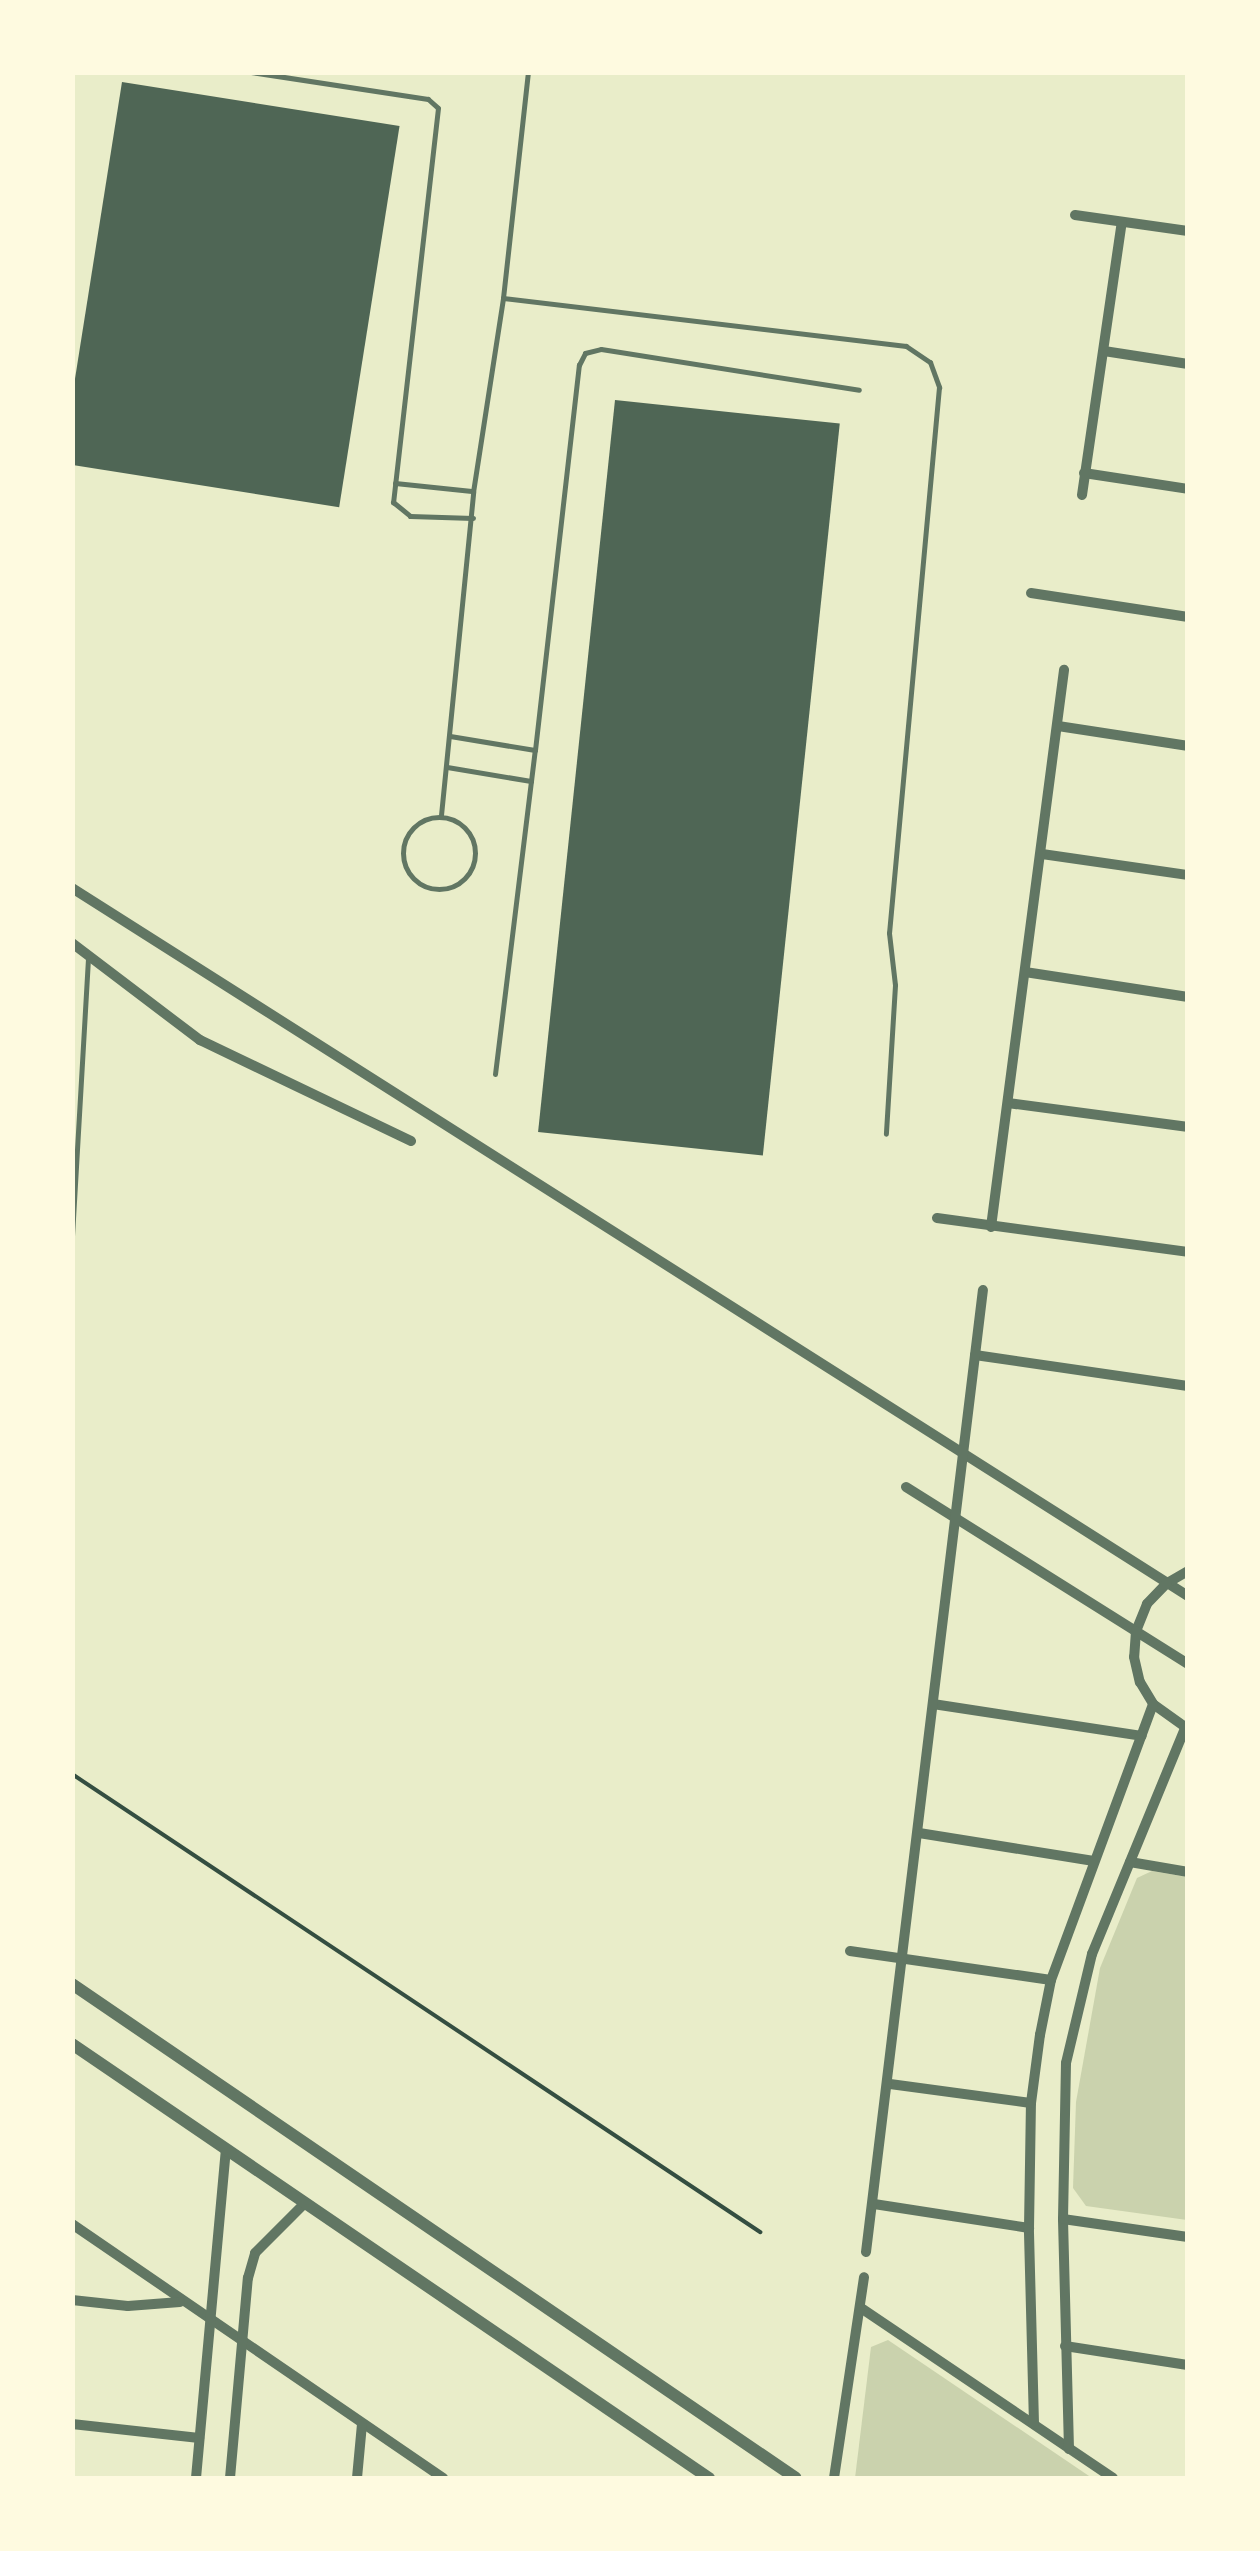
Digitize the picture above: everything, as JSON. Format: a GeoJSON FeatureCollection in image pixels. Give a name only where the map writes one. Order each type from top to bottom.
{"type":"FeatureCollection","features":[{"type":"Feature","properties":{"kind":"street"},"geometry":{"type":"LineString","coordinates":[[1075,215],[1188,232]]}},
{"type":"Feature","properties":{"kind":"street"},"geometry":{"type":"LineString","coordinates":[[1082,496],[1122,222]]}},
{"type":"Feature","properties":{"kind":"street"},"geometry":{"type":"LineString","coordinates":[[1104,351],[1188,364]]}},
{"type":"Feature","properties":{"kind":"street"},"geometry":{"type":"LineString","coordinates":[[1084,473],[1188,489]]}},
{"type":"Feature","properties":{"kind":"street"},"geometry":{"type":"LineString","coordinates":[[1031,593],[1188,617]]}},
{"type":"Feature","properties":{"kind":"street"},"geometry":{"type":"LineString","coordinates":[[991,1227],[1064,670]]}},
{"type":"Feature","properties":{"kind":"street"},"geometry":{"type":"LineString","coordinates":[[1058,726],[1188,746]]}},
{"type":"Feature","properties":{"kind":"street"},"geometry":{"type":"LineString","coordinates":[[1042,854],[1188,876]]}},
{"type":"Feature","properties":{"kind":"street"},"geometry":{"type":"LineString","coordinates":[[72,888],[961,1456],[1188,1596]]}},
{"type":"Feature","properties":{"kind":"street"},"geometry":{"type":"LineString","coordinates":[[72,943],[200,1040],[411,1141]]}},
{"type":"Feature","properties":{"kind":"street"},"geometry":{"type":"LineString","coordinates":[[1026,972],[1188,998]]}},
{"type":"Feature","properties":{"kind":"street"},"geometry":{"type":"LineString","coordinates":[[1008,1103],[1188,1127]]}},
{"type":"Feature","properties":{"kind":"street"},"geometry":{"type":"LineString","coordinates":[[937,1218],[1188,1252]]}},
{"type":"Feature","properties":{"kind":"street"},"geometry":{"type":"LineString","coordinates":[[866,2252],[890,2084],[983,1290]]}},
{"type":"Feature","properties":{"kind":"street"},"geometry":{"type":"LineString","coordinates":[[975,1356],[1188,1386]]}},
{"type":"Feature","properties":{"kind":"street"},"geometry":{"type":"LineString","coordinates":[[906,1486],[1188,1664]]}},
{"type":"Feature","properties":{"kind":"street"},"geometry":{"type":"LineString","coordinates":[[1069,2448],[1063,2219],[1066,2063],[1080,1989],[1186,1729],[1153,1704],[1140,1682],[1134,1657],[1136,1631],[1147,1604],[1166,1583],[1188,1571]]}},
{"type":"Feature","properties":{"kind":"street"},"geometry":{"type":"LineString","coordinates":[[934,1704],[1142,1736]]}},
{"type":"Feature","properties":{"kind":"street"},"geometry":{"type":"LineString","coordinates":[[1034,2424],[1029,2228],[1031,2103],[1051,1980],[1153,1704]]}},
{"type":"Feature","properties":{"kind":"street"},"geometry":{"type":"LineString","coordinates":[[919,1833],[1094,1861]]}},
{"type":"Feature","properties":{"kind":"street"},"geometry":{"type":"LineString","coordinates":[[1130,1862],[1188,1872]]}},
{"type":"Feature","properties":{"kind":"street"},"geometry":{"type":"LineString","coordinates":[[850,1951],[1051,1980]]}},
{"type":"Feature","properties":{"kind":"street"},"geometry":{"type":"LineString","coordinates":[[72,1984],[796,2478]]}},
{"type":"Feature","properties":{"kind":"street"},"geometry":{"type":"LineString","coordinates":[[72,2044],[709,2478]]}},
{"type":"Feature","properties":{"kind":"street"},"geometry":{"type":"LineString","coordinates":[[890,2084],[1031,2103]]}},
{"type":"Feature","properties":{"kind":"street"},"geometry":{"type":"LineString","coordinates":[[196,2478],[226,2150]]}},
{"type":"Feature","properties":{"kind":"street"},"geometry":{"type":"LineString","coordinates":[[230,2478],[248,2278],[255,2254],[305,2203]]}},
{"type":"Feature","properties":{"kind":"street"},"geometry":{"type":"LineString","coordinates":[[874,2204],[1029,2228]]}},
{"type":"Feature","properties":{"kind":"street"},"geometry":{"type":"LineString","coordinates":[[1063,2219],[1188,2238]]}},
{"type":"Feature","properties":{"kind":"street"},"geometry":{"type":"LineString","coordinates":[[72,2224],[210,2323],[443,2478]]}},
{"type":"Feature","properties":{"kind":"street"},"geometry":{"type":"LineString","coordinates":[[834,2478],[864,2277]]}},
{"type":"Feature","properties":{"kind":"street"},"geometry":{"type":"LineString","coordinates":[[72,2300],[128,2306],[180,2302]]}},
{"type":"Feature","properties":{"kind":"street"},"geometry":{"type":"LineString","coordinates":[[861,2308],[1113,2478]]}},
{"type":"Feature","properties":{"kind":"street"},"geometry":{"type":"LineString","coordinates":[[1066,2346],[1188,2364]]}},
{"type":"Feature","properties":{"kind":"street"},"geometry":{"type":"LineString","coordinates":[[72,2424],[199,2438]]}},
{"type":"Feature","properties":{"kind":"street"},"geometry":{"type":"LineString","coordinates":[[357,2478],[362,2424]]}},
{"type":"Feature","properties":{"kind":"lane"},"geometry":{"type":"LineString","coordinates":[[251,72],[428,99],[438,108],[440,119],[393,502],[410,516],[473,518]]}},
{"type":"Feature","properties":{"kind":"lane"},"geometry":{"type":"LineString","coordinates":[[440,815],[473,518],[472,492],[503,298],[528,72]]}},
{"type":"Feature","properties":{"kind":"lane"},"geometry":{"type":"LineString","coordinates":[[503,298],[906,346],[930,362],[939,387],[889,933],[895,985],[886,1134]]}},
{"type":"Feature","properties":{"kind":"lane"},"geometry":{"type":"LineString","coordinates":[[495,1074],[579,366],[585,352],[600,349],[859,390]]}},
{"type":"Feature","properties":{"kind":"lane"},"geometry":{"type":"LineString","coordinates":[[395,483],[472,492]]}},
{"type":"Feature","properties":{"kind":"lane"},"geometry":{"type":"LineString","coordinates":[[450,736],[535,750]]}},
{"type":"Feature","properties":{"kind":"lane"},"geometry":{"type":"LineString","coordinates":[[447,767],[531,781]]}},
{"type":"Feature","properties":{"kind":"lane"},"geometry":{"type":"LineString","coordinates":[[440,815],[464,825],[476,848],[471,873],[450,888],[425,887],[406,870],[402,844],[416,823],[440,815]]}},
{"type":"Feature","properties":{"kind":"lane"},"geometry":{"type":"LineString","coordinates":[[72,1236],[88,955]]}},
{"type":"Feature","properties":{"kind":"path"},"geometry":{"type":"LineString","coordinates":[[72,1774],[760,2232]]}},
{"type":"Feature","properties":{"kind":"green space"},"geometry":{"type":"Polygon","coordinates":[[[1152,1871],[1187,1877],[1187,2220],[1086,2206],[1073,2188],[1076,2102],[1100,1968],[1137,1878],[1152,1871]]]}},
{"type":"Feature","properties":{"kind":"green space"},"geometry":{"type":"Polygon","coordinates":[[[888,2340],[1092,2478],[855,2478],[871,2347],[888,2340]]]}},
{"type":"Feature","properties":{"kind":"building"},"geometry":{"type":"Polygon","coordinates":[[[122,82],[400,126],[339,507],[72,465],[72,398],[122,82]]]}},
{"type":"Feature","properties":{"kind":"building"},"geometry":{"type":"Polygon","coordinates":[[[615,400],[840,424],[763,1156],[538,1132],[615,400]]]}}]}
